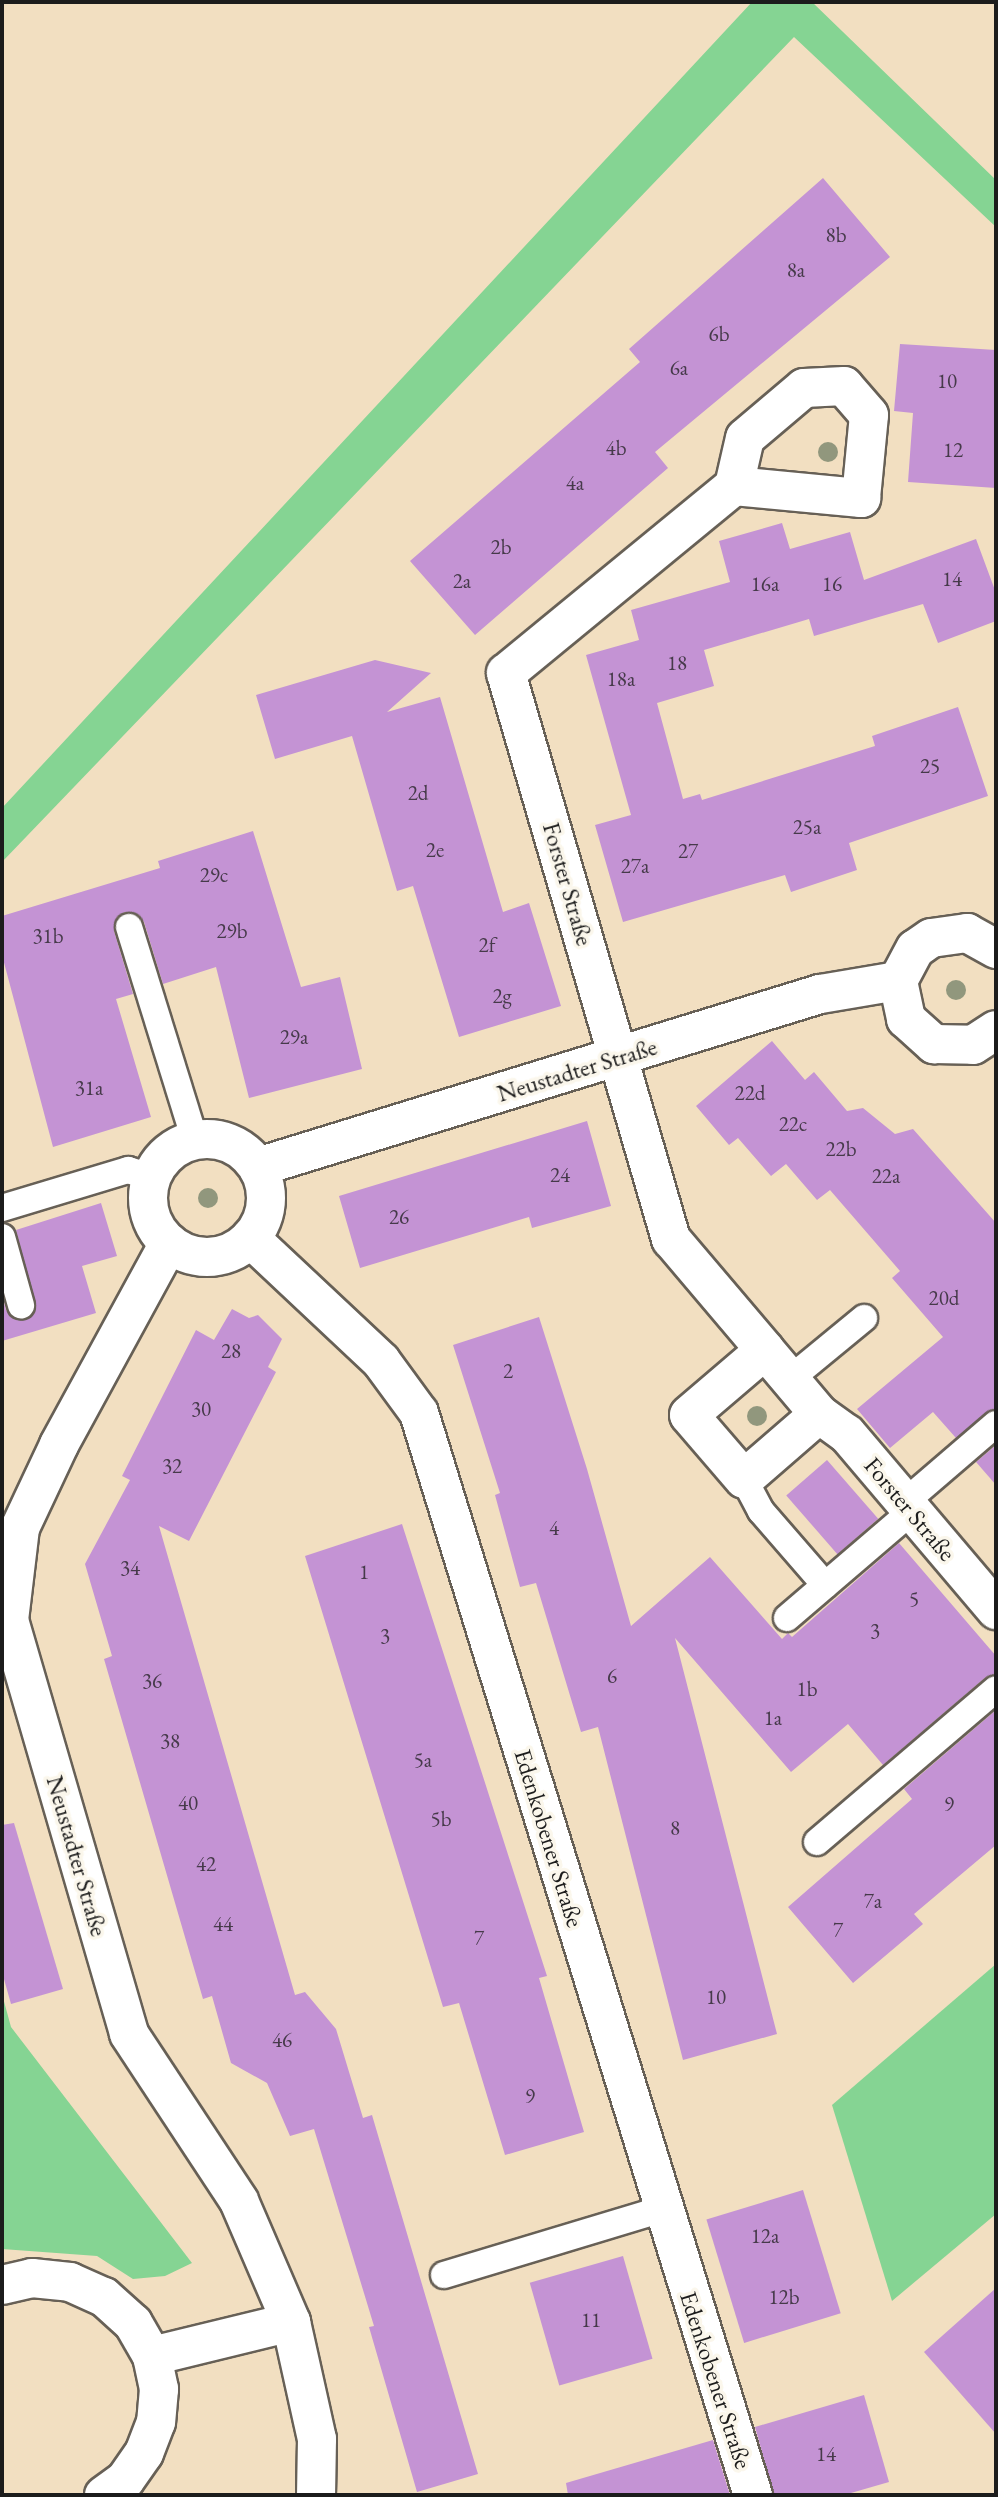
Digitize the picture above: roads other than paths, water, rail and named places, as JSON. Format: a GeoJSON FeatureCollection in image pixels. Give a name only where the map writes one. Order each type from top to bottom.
{"type":"FeatureCollection","features":[{"type":"Feature","properties":{"kind":"street","name":"Forster Straße"},"geometry":{"type":"LineString","coordinates":[[734,486],[506,673],[671,1239],[819,1414],[847,1434],[996,1610]]}},
{"type":"Feature","properties":{"kind":"street"},"geometry":{"type":"LineString","coordinates":[[996,949],[967,933],[931,938],[915,948],[898,981],[905,1019],[934,1044],[973,1045],[996,1030]]}},
{"type":"Feature","properties":{"kind":"street","name":"Neustadter Straße"},"geometry":{"type":"LineString","coordinates":[[258,1167],[820,994],[898,981]]}},
{"type":"Feature","properties":{"kind":"street"},"geometry":{"type":"LineString","coordinates":[[194,1140],[231,1143],[258,1167],[267,1196],[265,1212],[250,1238],[219,1256],[184,1252],[169,1243],[150,1213],[151,1177],[176,1147],[194,1140]]}},
{"type":"Feature","properties":{"kind":"street","name":"Edenkobener Straße"},"geometry":{"type":"LineString","coordinates":[[250,1238],[381,1361],[419,1413],[662,2209],[753,2495]]}},
{"type":"Feature","properties":{"kind":"street","name":"Neustadter Straße"},"geometry":{"type":"LineString","coordinates":[[169,1243],[59,1445],[20,1528],[9,1620],[129,2034],[239,2202],[291,2322],[317,2439],[316,2495]]}},
{"type":"Feature","properties":{"kind":"street"},"geometry":{"type":"LineString","coordinates":[[765,1350],[689,1415],[744,1479],[819,1414]]}},
{"type":"Feature","properties":{"kind":"street"},"geometry":{"type":"LineString","coordinates":[[2,2285],[32,2278],[70,2281],[104,2297],[133,2323],[152,2356],[159,2389],[156,2422],[144,2453],[118,2490]]}},
{"type":"Feature","properties":{"kind":"street"},"geometry":{"type":"LineString","coordinates":[[152,2356],[291,2322]]}},
{"type":"Feature","properties":{"kind":"lane"},"geometry":{"type":"LineString","coordinates":[[130,928],[194,1140]]}},
{"type":"Feature","properties":{"kind":"lane"},"geometry":{"type":"LineString","coordinates":[[2,1208],[128,1170],[151,1177]]}},
{"type":"Feature","properties":{"kind":"lane"},"geometry":{"type":"LineString","coordinates":[[2,1237],[22,1305]]}},
{"type":"Feature","properties":{"kind":"lane"},"geometry":{"type":"LineString","coordinates":[[790,1379],[864,1318]]}},
{"type":"Feature","properties":{"kind":"lane"},"geometry":{"type":"LineString","coordinates":[[787,1618],[996,1424]]}},
{"type":"Feature","properties":{"kind":"lane"},"geometry":{"type":"LineString","coordinates":[[744,1479],[761,1511],[825,1585]]}},
{"type":"Feature","properties":{"kind":"lane"},"geometry":{"type":"LineString","coordinates":[[817,1842],[996,1689]]}},
{"type":"Feature","properties":{"kind":"lane"},"geometry":{"type":"LineString","coordinates":[[444,2275],[662,2209]]}}]}
